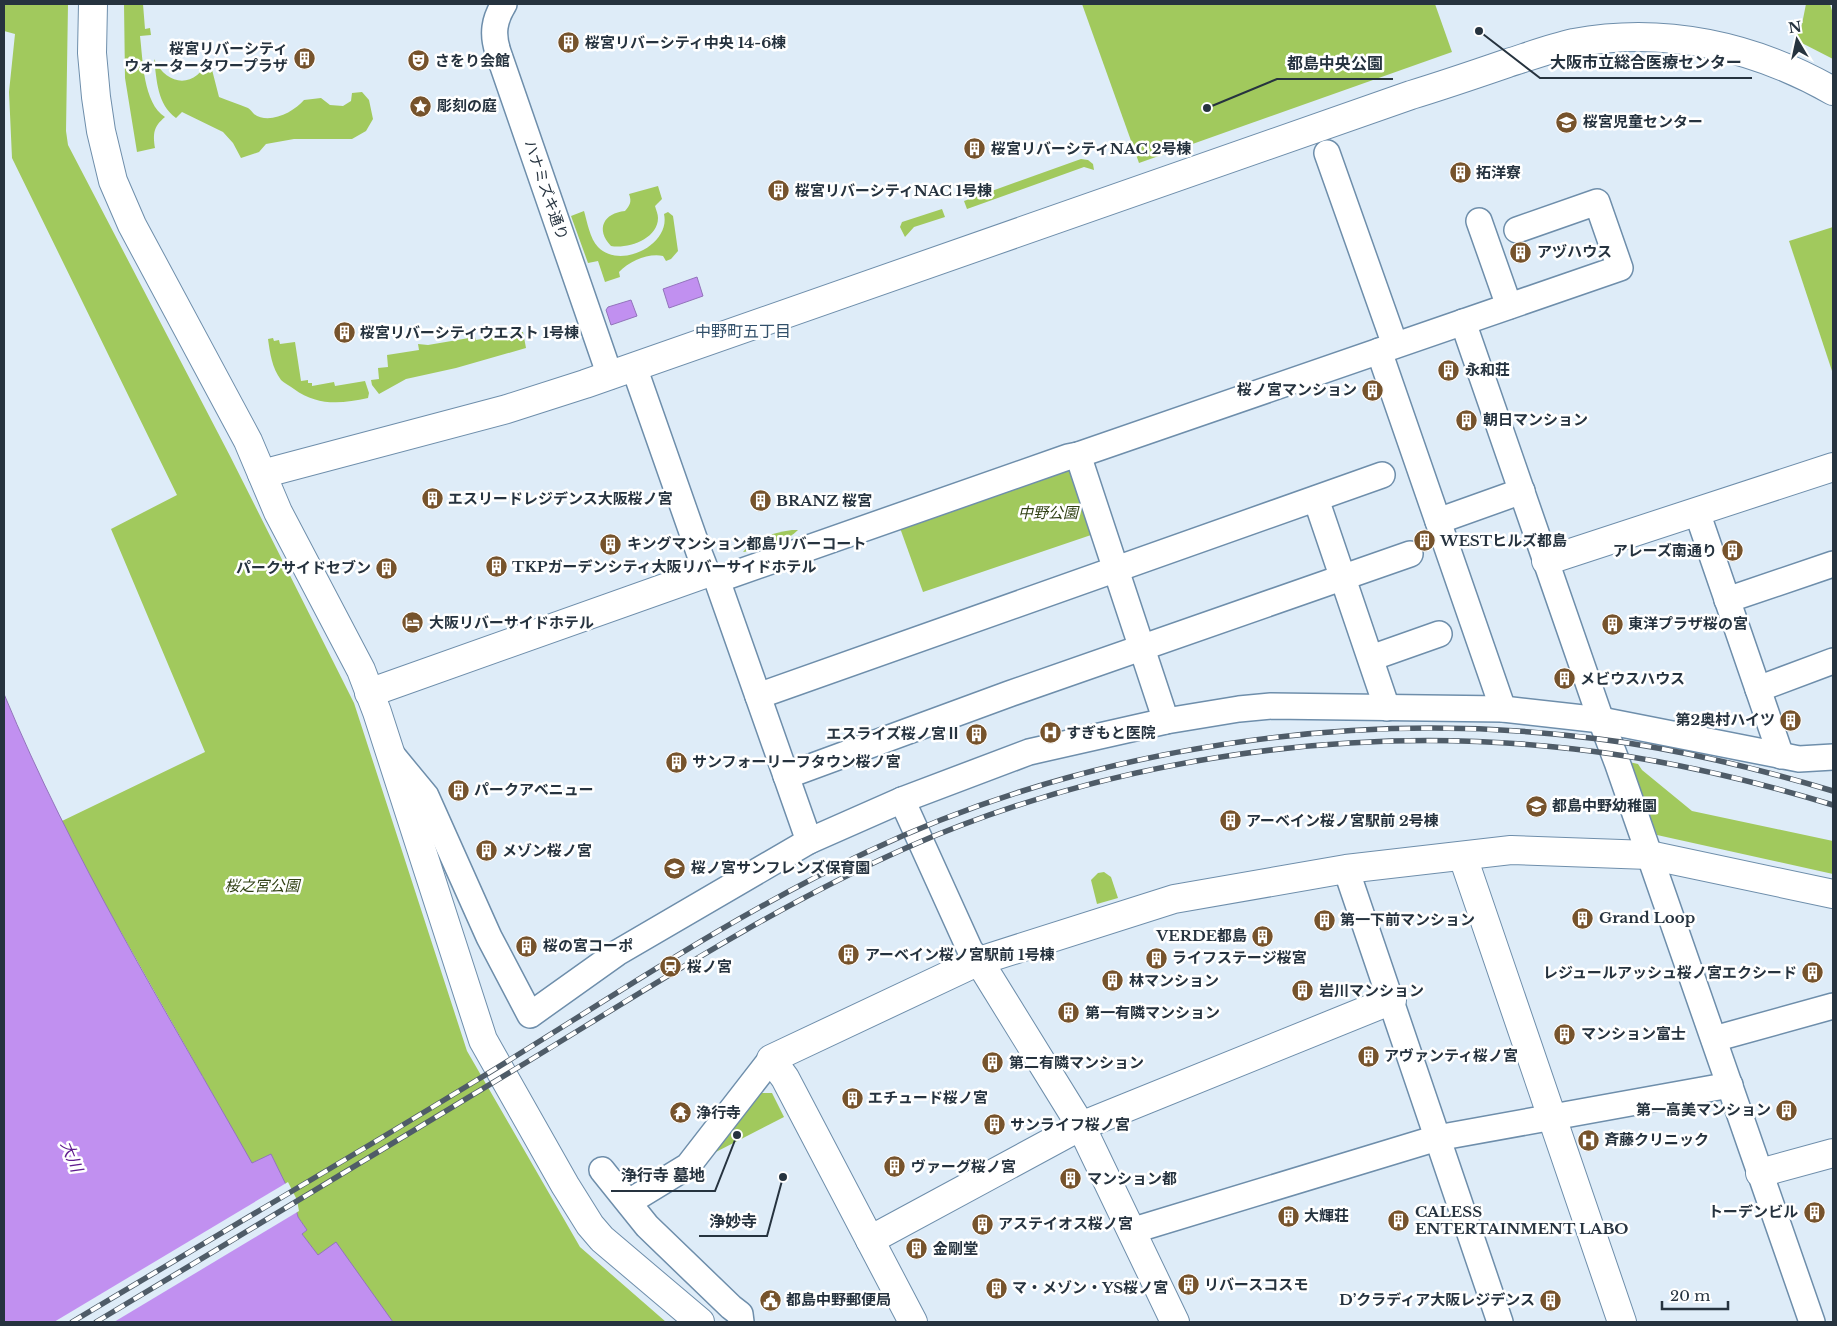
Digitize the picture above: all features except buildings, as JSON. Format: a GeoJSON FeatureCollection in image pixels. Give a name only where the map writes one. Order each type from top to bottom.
{"type":"FeatureCollection","features":[{"type":"Feature","properties":{"kind":"street"},"geometry":{"type":"LineString","coordinates":[[93,4],[92,52],[96,97],[100,131],[113,180],[132,225],[248,441],[278,512],[361,670],[486,1045],[565,1185],[590,1225],[602,1239],[700,1322]]}},
{"type":"Feature","properties":{"kind":"street","name":"ハナミズキ通り"},"geometry":{"type":"LineString","coordinates":[[504,4],[495,22],[494,32],[498,52],[622,371],[712,577],[758,696],[809,841]]}},
{"type":"Feature","properties":{"kind":"street"},"geometry":{"type":"LineString","coordinates":[[262,474],[507,409],[622,371],[1402,99],[1546,50],[1574,43],[1606,39],[1658,37],[1717,44],[1768,60],[1833,90]]}},
{"type":"Feature","properties":{"kind":"street"},"geometry":{"type":"LineString","coordinates":[[1327,153],[1438,521],[1503,709]]}},
{"type":"Feature","properties":{"kind":"street"},"geometry":{"type":"LineString","coordinates":[[369,693],[1078,455],[1620,268],[1597,202],[1516,230]]}},
{"type":"Feature","properties":{"kind":"street"},"geometry":{"type":"LineString","coordinates":[[1479,221],[1509,306]]}},
{"type":"Feature","properties":{"kind":"street"},"geometry":{"type":"LineString","coordinates":[[1463,322],[1600,720],[1649,854],[1812,1322]]}},
{"type":"Feature","properties":{"kind":"street"},"geometry":{"type":"LineString","coordinates":[[1078,455],[1166,721]]}},
{"type":"Feature","properties":{"kind":"street"},"geometry":{"type":"LineString","coordinates":[[1546,561],[1833,467]]}},
{"type":"Feature","properties":{"kind":"street"},"geometry":{"type":"LineString","coordinates":[[758,696],[1382,475]]}},
{"type":"Feature","properties":{"kind":"street"},"geometry":{"type":"LineString","coordinates":[[1438,521],[1522,491]]}},
{"type":"Feature","properties":{"kind":"street"},"geometry":{"type":"LineString","coordinates":[[1316,499],[1387,708]]}},
{"type":"Feature","properties":{"kind":"street"},"geometry":{"type":"LineString","coordinates":[[1697,512],[1781,756]]}},
{"type":"Feature","properties":{"kind":"street"},"geometry":{"type":"LineString","coordinates":[[786,776],[1008,694],[1410,554]]}},
{"type":"Feature","properties":{"kind":"street"},"geometry":{"type":"LineString","coordinates":[[1727,600],[1833,564]]}},
{"type":"Feature","properties":{"kind":"street"},"geometry":{"type":"LineString","coordinates":[[1371,658],[1439,634]]}},
{"type":"Feature","properties":{"kind":"street"},"geometry":{"type":"LineString","coordinates":[[1758,689],[1833,661]]}},
{"type":"Feature","properties":{"kind":"street"},"geometry":{"type":"LineString","coordinates":[[389,751],[426,796],[489,938],[530,1015],[617,953],[809,841],[902,800],[1029,752],[1166,721],[1271,706],[1503,709],[1600,720],[1799,760],[1833,757]]}},
{"type":"Feature","properties":{"kind":"street"},"geometry":{"type":"LineString","coordinates":[[902,800],[970,950],[980,960],[1080,1126],[1175,1322]]}},
{"type":"Feature","properties":{"kind":"street"},"geometry":{"type":"LineString","coordinates":[[629,1202],[688,1166],[771,1059],[980,960],[1174,899],[1346,869],[1511,850],[1649,854],[1833,894]]}},
{"type":"Feature","properties":{"kind":"street"},"geometry":{"type":"LineString","coordinates":[[1463,857],[1622,1322]]}},
{"type":"Feature","properties":{"kind":"street"},"geometry":{"type":"LineString","coordinates":[[1346,869],[1500,1322]]}},
{"type":"Feature","properties":{"kind":"street"},"geometry":{"type":"LineString","coordinates":[[870,1240],[1080,1126],[1392,1000]]}},
{"type":"Feature","properties":{"kind":"street"},"geometry":{"type":"LineString","coordinates":[[1714,1039],[1833,1006]]}},
{"type":"Feature","properties":{"kind":"street"},"geometry":{"type":"LineString","coordinates":[[771,1059],[785,1078],[913,1322]]}},
{"type":"Feature","properties":{"kind":"street"},"geometry":{"type":"LineString","coordinates":[[1131,1230],[1437,1138],[1730,1085]]}},
{"type":"Feature","properties":{"kind":"street"},"geometry":{"type":"LineString","coordinates":[[1760,1173],[1833,1153]]}},
{"type":"Feature","properties":{"kind":"street"},"geometry":{"type":"LineString","coordinates":[[602,1170],[647,1226],[740,1314],[741,1322]]}},
{"type":"Feature","properties":{"kind":"green space","name":"桜之宮公園"},"geometry":{"type":"Polygon","coordinates":[[[4,4],[68,4],[66,131],[68,145],[230,456],[354,703],[467,1051],[580,1247],[666,1322],[366,1322],[302,1234],[307,1230],[298,1217],[294,1201],[271,1155],[252,1164],[100,895],[62,821],[205,752],[111,529],[177,495],[12,158],[9,92],[15,34],[4,31],[4,4]]]}},
{"type":"Feature","properties":{"kind":"green space"},"geometry":{"type":"Polygon","coordinates":[[[124,4],[143,4],[145,29],[150,28],[151,35],[140,36],[145,80],[152,102],[165,117],[158,124],[155,131],[155,148],[137,152],[125,78],[124,4]]]}},
{"type":"Feature","properties":{"kind":"green space"},"geometry":{"type":"Polygon","coordinates":[[[1082,4],[1435,4],[1452,52],[1139,163],[1082,4]]]}},
{"type":"Feature","properties":{"kind":"green space"},"geometry":{"type":"Polygon","coordinates":[[[1806,4],[1830,4],[1833,14],[1833,59],[1794,39],[1802,24],[1806,4]]]}},
{"type":"Feature","properties":{"kind":"green space"},"geometry":{"type":"Polygon","coordinates":[[[209,58],[219,97],[248,108],[260,117],[274,118],[281,116],[294,109],[304,100],[321,98],[330,105],[343,106],[351,101],[352,93],[362,92],[369,100],[373,119],[366,131],[352,139],[294,139],[266,144],[259,152],[241,158],[233,143],[223,132],[182,112],[176,118],[161,99],[154,59],[160,69],[167,75],[182,81],[197,75],[204,68],[209,58]]]}},
{"type":"Feature","properties":{"kind":"green space"},"geometry":{"type":"Polygon","coordinates":[[[1081,159],[1088,160],[1093,164],[1094,170],[1084,167],[967,209],[964,201],[1081,159]]]}},
{"type":"Feature","properties":{"kind":"green space"},"geometry":{"type":"Polygon","coordinates":[[[658,186],[662,199],[655,206],[658,218],[653,232],[648,237],[633,244],[618,247],[611,246],[603,234],[604,223],[607,218],[618,212],[625,211],[630,203],[629,194],[658,186]]]}},
{"type":"Feature","properties":{"kind":"green space"},"geometry":{"type":"Polygon","coordinates":[[[942,209],[945,217],[914,227],[905,237],[900,227],[902,222],[942,209]]]}},
{"type":"Feature","properties":{"kind":"green space"},"geometry":{"type":"Polygon","coordinates":[[[584,211],[595,244],[607,253],[619,256],[642,251],[652,244],[660,235],[664,225],[664,214],[668,212],[673,216],[678,251],[671,259],[666,261],[663,256],[657,255],[628,264],[619,272],[620,277],[605,282],[598,261],[588,263],[571,216],[584,211]]]}},
{"type":"Feature","properties":{"kind":"green space"},"geometry":{"type":"Polygon","coordinates":[[[1833,227],[1833,374],[1789,241],[1833,227]]]}},
{"type":"Feature","properties":{"kind":"green space"},"geometry":{"type":"Polygon","coordinates":[[[523,332],[526,348],[456,368],[406,379],[379,394],[372,385],[371,380],[379,379],[378,368],[388,367],[387,355],[419,350],[418,344],[428,345],[475,337],[476,340],[523,332]]]}},
{"type":"Feature","properties":{"kind":"green space"},"geometry":{"type":"Polygon","coordinates":[[[273,338],[274,341],[279,340],[280,344],[295,342],[301,381],[308,380],[308,383],[312,383],[312,386],[334,382],[335,386],[365,381],[369,393],[368,398],[348,402],[330,402],[320,401],[303,395],[282,381],[275,370],[268,339],[273,338]]]}},
{"type":"Feature","properties":{"kind":"green space","name":"中野公園"},"geometry":{"type":"Polygon","coordinates":[[[1071,468],[1094,534],[923,592],[900,528],[1071,468]]]}},
{"type":"Feature","properties":{"kind":"green space"},"geometry":{"type":"Polygon","coordinates":[[[798,530],[779,542],[743,552],[759,539],[798,530]]]}},
{"type":"Feature","properties":{"kind":"green space"},"geometry":{"type":"Polygon","coordinates":[[[1629,762],[1638,764],[1642,770],[1692,811],[1833,841],[1833,874],[1657,835],[1629,762]]]}},
{"type":"Feature","properties":{"kind":"green space"},"geometry":{"type":"Polygon","coordinates":[[[1104,872],[1111,877],[1118,898],[1097,904],[1091,880],[1098,873],[1104,872]]]}},
{"type":"Feature","properties":{"kind":"green space"},"geometry":{"type":"Polygon","coordinates":[[[761,1093],[772,1093],[784,1117],[712,1154],[761,1093]]]}},
{"type":"Feature","properties":{"kind":"water"},"geometry":{"type":"Polygon","coordinates":[[[697,277],[703,296],[669,308],[663,289],[697,277]]]}},
{"type":"Feature","properties":{"kind":"water"},"geometry":{"type":"Polygon","coordinates":[[[631,300],[637,316],[611,325],[606,310],[608,307],[631,300]]]}},
{"type":"Feature","properties":{"kind":"water","name":"大川"},"geometry":{"type":"Polygon","coordinates":[[[4,694],[59,815],[89,874],[252,1163],[271,1154],[294,1201],[298,1217],[307,1230],[302,1234],[318,1255],[336,1242],[393,1322],[4,1322],[4,694]]]}},
{"type":"Feature","properties":{"kind":"pier"},"geometry":{"type":"Polygon","coordinates":[[[288,1182],[297,1200],[299,1211],[114,1322],[54,1322],[288,1182]]]}},
{"type":"Feature","properties":{"kind":"railway"},"geometry":{"type":"LineString","coordinates":[[72,1322],[427,1111],[669,961],[766,904],[867,852],[952,816],[1040,786],[1132,762],[1225,744],[1319,733],[1413,728],[1507,730],[1629,743],[1717,760],[1833,791]]}},
{"type":"Feature","properties":{"kind":"railway"},"geometry":{"type":"LineString","coordinates":[[96,1322],[760,922],[857,871],[906,848],[984,817],[1065,791],[1149,770],[1234,755],[1319,745],[1405,741],[1490,742],[1574,749],[1640,758],[1737,778],[1833,805]]}},
{"type":"Feature","properties":{"kind":"place","name":"大阪市立総合医療センター"},"geometry":{"type":"Point","coordinates":[1479,31]}},
{"type":"Feature","properties":{"kind":"place","name":"桜宮リバーシティ中央 14-6棟"},"geometry":{"type":"Point","coordinates":[569,43]}},
{"type":"Feature","properties":{"kind":"place","name":"桜宮リバーシティ ウォータータワープラザ"},"geometry":{"type":"Point","coordinates":[304,58]}},
{"type":"Feature","properties":{"kind":"place","name":"さをり会館"},"geometry":{"type":"Point","coordinates":[419,61]}},
{"type":"Feature","properties":{"kind":"place","name":"彫刻の庭"},"geometry":{"type":"Point","coordinates":[421,106]}},
{"type":"Feature","properties":{"kind":"place","name":"都島中央公園"},"geometry":{"type":"Point","coordinates":[1207,108]}},
{"type":"Feature","properties":{"kind":"place","name":"桜宮児童センター"},"geometry":{"type":"Point","coordinates":[1567,122]}},
{"type":"Feature","properties":{"kind":"place","name":"桜宮リバーシティNAC 2号棟"},"geometry":{"type":"Point","coordinates":[975,149]}},
{"type":"Feature","properties":{"kind":"place","name":"拓洋寮"},"geometry":{"type":"Point","coordinates":[1460,173]}},
{"type":"Feature","properties":{"kind":"place","name":"桜宮リバーシティNAC 1号棟"},"geometry":{"type":"Point","coordinates":[779,191]}},
{"type":"Feature","properties":{"kind":"place","name":"アヅハウス"},"geometry":{"type":"Point","coordinates":[1521,252]}},
{"type":"Feature","properties":{"kind":"place","name":"桜宮リバーシティウエスト 1号棟"},"geometry":{"type":"Point","coordinates":[344,333]}},
{"type":"Feature","properties":{"kind":"place","name":"永和荘"},"geometry":{"type":"Point","coordinates":[1449,370]}},
{"type":"Feature","properties":{"kind":"place","name":"桜ノ宮マンション"},"geometry":{"type":"Point","coordinates":[1373,390]}},
{"type":"Feature","properties":{"kind":"place","name":"朝日マンション"},"geometry":{"type":"Point","coordinates":[1467,420]}},
{"type":"Feature","properties":{"kind":"place","name":"エスリードレジデンス大阪桜ノ宮"},"geometry":{"type":"Point","coordinates":[432,499]}},
{"type":"Feature","properties":{"kind":"place","name":"BRANZ 桜宮"},"geometry":{"type":"Point","coordinates":[760,501]}},
{"type":"Feature","properties":{"kind":"place","name":"WESTヒルズ都島"},"geometry":{"type":"Point","coordinates":[1424,541]}},
{"type":"Feature","properties":{"kind":"place","name":"キングマンション都島リバーコート"},"geometry":{"type":"Point","coordinates":[611,544]}},
{"type":"Feature","properties":{"kind":"place","name":"アレーズ南通り"},"geometry":{"type":"Point","coordinates":[1733,551]}},
{"type":"Feature","properties":{"kind":"place","name":"TKPガーデンシティ大阪リバーサイドホテル"},"geometry":{"type":"Point","coordinates":[496,567]}},
{"type":"Feature","properties":{"kind":"place","name":"パークサイドセブン"},"geometry":{"type":"Point","coordinates":[387,568]}},
{"type":"Feature","properties":{"kind":"place","name":"大阪リバーサイドホテル"},"geometry":{"type":"Point","coordinates":[413,623]}},
{"type":"Feature","properties":{"kind":"place","name":"東洋プラザ桜の宮"},"geometry":{"type":"Point","coordinates":[1612,624]}},
{"type":"Feature","properties":{"kind":"place","name":"メビウスハウス"},"geometry":{"type":"Point","coordinates":[1564,679]}},
{"type":"Feature","properties":{"kind":"place","name":"第2奥村ハイツ"},"geometry":{"type":"Point","coordinates":[1791,720]}},
{"type":"Feature","properties":{"kind":"place","name":"すぎもと医院"},"geometry":{"type":"Point","coordinates":[1050,733]}},
{"type":"Feature","properties":{"kind":"place","name":"エスライズ桜ノ宮Ⅱ"},"geometry":{"type":"Point","coordinates":[977,734]}},
{"type":"Feature","properties":{"kind":"place","name":"サンフォーリーフタウン桜ノ宮"},"geometry":{"type":"Point","coordinates":[676,762]}},
{"type":"Feature","properties":{"kind":"place","name":"パークアベニュー"},"geometry":{"type":"Point","coordinates":[458,790]}},
{"type":"Feature","properties":{"kind":"place","name":"都島中野幼稚園"},"geometry":{"type":"Point","coordinates":[1536,806]}},
{"type":"Feature","properties":{"kind":"place","name":"アーベイン桜ノ宮駅前 2号棟"},"geometry":{"type":"Point","coordinates":[1230,821]}},
{"type":"Feature","properties":{"kind":"place","name":"メゾン桜ノ宮"},"geometry":{"type":"Point","coordinates":[486,851]}},
{"type":"Feature","properties":{"kind":"place","name":"桜ノ宮サンフレンズ保育園"},"geometry":{"type":"Point","coordinates":[675,868]}},
{"type":"Feature","properties":{"kind":"place","name":"Grand Loop"},"geometry":{"type":"Point","coordinates":[1583,918]}},
{"type":"Feature","properties":{"kind":"place","name":"第一下前マンション"},"geometry":{"type":"Point","coordinates":[1324,920]}},
{"type":"Feature","properties":{"kind":"place","name":"VERDE都島"},"geometry":{"type":"Point","coordinates":[1263,936]}},
{"type":"Feature","properties":{"kind":"place","name":"桜の宮コーポ"},"geometry":{"type":"Point","coordinates":[527,946]}},
{"type":"Feature","properties":{"kind":"place","name":"アーベイン桜ノ宮駅前 1号棟"},"geometry":{"type":"Point","coordinates":[849,955]}},
{"type":"Feature","properties":{"kind":"place","name":"ライフステージ桜宮"},"geometry":{"type":"Point","coordinates":[1156,958]}},
{"type":"Feature","properties":{"kind":"place","name":"桜ノ宮"},"geometry":{"type":"Point","coordinates":[671,967]}},
{"type":"Feature","properties":{"kind":"place","name":"レジュールアッシュ桜ノ宮エクシード"},"geometry":{"type":"Point","coordinates":[1813,973]}},
{"type":"Feature","properties":{"kind":"place","name":"林マンション"},"geometry":{"type":"Point","coordinates":[1113,981]}},
{"type":"Feature","properties":{"kind":"place","name":"岩川マンション"},"geometry":{"type":"Point","coordinates":[1303,991]}},
{"type":"Feature","properties":{"kind":"place","name":"第一有隣マンション"},"geometry":{"type":"Point","coordinates":[1069,1013]}},
{"type":"Feature","properties":{"kind":"place","name":"マンション富士"},"geometry":{"type":"Point","coordinates":[1565,1034]}},
{"type":"Feature","properties":{"kind":"place","name":"アヴァンティ桜ノ宮"},"geometry":{"type":"Point","coordinates":[1368,1056]}},
{"type":"Feature","properties":{"kind":"place","name":"第二有隣マンション"},"geometry":{"type":"Point","coordinates":[993,1063]}},
{"type":"Feature","properties":{"kind":"place","name":"エチュード桜ノ宮"},"geometry":{"type":"Point","coordinates":[852,1098]}},
{"type":"Feature","properties":{"kind":"place","name":"第一高美マンション"},"geometry":{"type":"Point","coordinates":[1787,1110]}},
{"type":"Feature","properties":{"kind":"place","name":"浄行寺"},"geometry":{"type":"Point","coordinates":[680,1113]}},
{"type":"Feature","properties":{"kind":"place","name":"サンライフ桜ノ宮"},"geometry":{"type":"Point","coordinates":[994,1125]}},
{"type":"Feature","properties":{"kind":"place","name":"浄行寺 墓地"},"geometry":{"type":"Point","coordinates":[737,1135]}},
{"type":"Feature","properties":{"kind":"place","name":"斉藤クリニック"},"geometry":{"type":"Point","coordinates":[1588,1140]}},
{"type":"Feature","properties":{"kind":"place","name":"ヴァーグ桜ノ宮"},"geometry":{"type":"Point","coordinates":[895,1167]}},
{"type":"Feature","properties":{"kind":"place","name":"浄妙寺"},"geometry":{"type":"Point","coordinates":[783,1177]}},
{"type":"Feature","properties":{"kind":"place","name":"マンション都"},"geometry":{"type":"Point","coordinates":[1071,1179]}},
{"type":"Feature","properties":{"kind":"place","name":"トーデンビル"},"geometry":{"type":"Point","coordinates":[1814,1212]}},
{"type":"Feature","properties":{"kind":"place","name":"大輝荘"},"geometry":{"type":"Point","coordinates":[1288,1216]}},
{"type":"Feature","properties":{"kind":"place","name":"CALESS ENTERTAINMENT LABO"},"geometry":{"type":"Point","coordinates":[1399,1221]}},
{"type":"Feature","properties":{"kind":"place","name":"アステイオス桜ノ宮"},"geometry":{"type":"Point","coordinates":[982,1224]}},
{"type":"Feature","properties":{"kind":"place","name":"金剛堂"},"geometry":{"type":"Point","coordinates":[917,1249]}},
{"type":"Feature","properties":{"kind":"place","name":"リバースコスモ"},"geometry":{"type":"Point","coordinates":[1188,1285]}},
{"type":"Feature","properties":{"kind":"place","name":"マ・メゾン・YS桜ノ宮"},"geometry":{"type":"Point","coordinates":[996,1288]}},
{"type":"Feature","properties":{"kind":"place","name":"都島中野郵便局"},"geometry":{"type":"Point","coordinates":[770,1300]}},
{"type":"Feature","properties":{"kind":"place","name":"D’クラディア大阪レジデンス"},"geometry":{"type":"Point","coordinates":[1551,1300]}},
{"type":"Feature","properties":{"kind":"district","name":"中野町五丁目"},"geometry":{"type":"Point","coordinates":[743,331]}}]}
